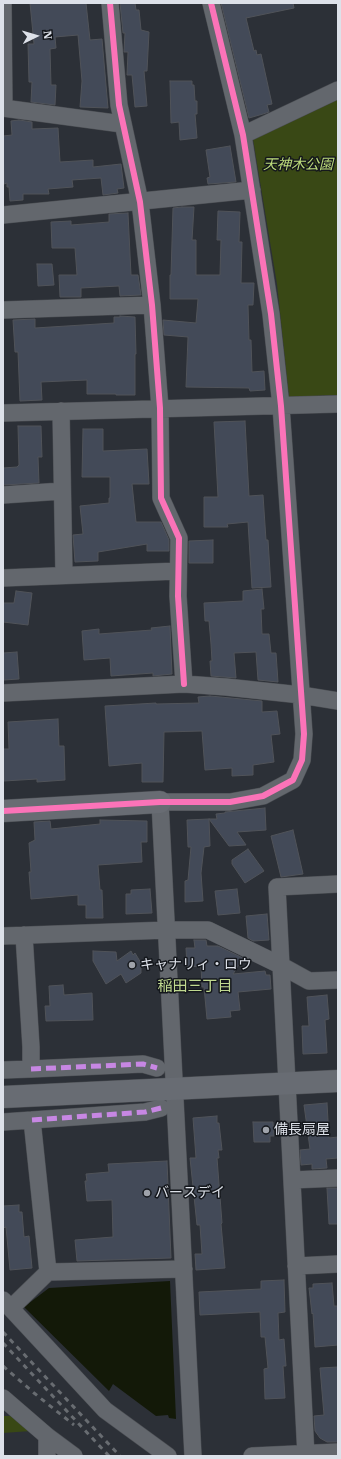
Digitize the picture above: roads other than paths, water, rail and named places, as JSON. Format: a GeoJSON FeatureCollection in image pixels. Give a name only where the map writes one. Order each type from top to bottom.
{"type":"FeatureCollection","features":[{"type":"Feature","properties":{"kind":"street"},"geometry":{"type":"LineString","coordinates":[[3,3],[4,108],[122,124]]}},
{"type":"Feature","properties":{"kind":"street"},"geometry":{"type":"LineString","coordinates":[[110,3],[119,105],[140,202],[152,305],[160,408],[161,498],[179,538],[178,596],[184,684]]}},
{"type":"Feature","properties":{"kind":"street"},"geometry":{"type":"LineString","coordinates":[[3,811],[160,802],[230,802],[264,796],[293,780],[302,760],[304,734],[281,406],[271,314],[243,135],[211,3]]}},
{"type":"Feature","properties":{"kind":"street"},"geometry":{"type":"LineString","coordinates":[[243,135],[338,90]]}},
{"type":"Feature","properties":{"kind":"street"},"geometry":{"type":"LineString","coordinates":[[3,215],[252,190]]}},
{"type":"Feature","properties":{"kind":"street"},"geometry":{"type":"LineString","coordinates":[[3,310],[152,305]]}},
{"type":"Feature","properties":{"kind":"street"},"geometry":{"type":"LineString","coordinates":[[3,414],[160,408],[338,404]]}},
{"type":"Feature","properties":{"kind":"street"},"geometry":{"type":"LineString","coordinates":[[61,411],[64,575]]}},
{"type":"Feature","properties":{"kind":"street"},"geometry":{"type":"LineString","coordinates":[[3,495],[62,490]]}},
{"type":"Feature","properties":{"kind":"street"},"geometry":{"type":"LineString","coordinates":[[3,578],[178,571]]}},
{"type":"Feature","properties":{"kind":"street"},"geometry":{"type":"LineString","coordinates":[[3,693],[184,684],[301,695],[338,701]]}},
{"type":"Feature","properties":{"kind":"street"},"geometry":{"type":"LineString","coordinates":[[160,802],[168,930],[192,1456]]}},
{"type":"Feature","properties":{"kind":"street"},"geometry":{"type":"LineString","coordinates":[[306,1455],[277,887],[338,884]]}},
{"type":"Feature","properties":{"kind":"street"},"geometry":{"type":"LineString","coordinates":[[3,936],[208,930],[280,965],[309,981],[338,980]]}},
{"type":"Feature","properties":{"kind":"street"},"geometry":{"type":"LineString","coordinates":[[24,935],[32,1069]]}},
{"type":"Feature","properties":{"kind":"street"},"geometry":{"type":"LineString","coordinates":[[3,1070],[143,1064],[157,1068]]}},
{"type":"Feature","properties":{"kind":"street"},"geometry":{"type":"LineString","coordinates":[[3,1097],[338,1081]]}},
{"type":"Feature","properties":{"kind":"street"},"geometry":{"type":"LineString","coordinates":[[3,1122],[145,1112],[161,1108]]}},
{"type":"Feature","properties":{"kind":"street"},"geometry":{"type":"LineString","coordinates":[[32,1120],[48,1272]]}},
{"type":"Feature","properties":{"kind":"street"},"geometry":{"type":"LineString","coordinates":[[292,1180],[338,1178]]}},
{"type":"Feature","properties":{"kind":"street"},"geometry":{"type":"LineString","coordinates":[[296,1266],[338,1264]]}},
{"type":"Feature","properties":{"kind":"street"},"geometry":{"type":"LineString","coordinates":[[168,1456],[105,1410],[7,1304],[48,1272],[184,1269]]}},
{"type":"Feature","properties":{"kind":"street"},"geometry":{"type":"LineString","coordinates":[[3,1398],[47,1436],[74,1456]]}},
{"type":"Feature","properties":{"kind":"street"},"geometry":{"type":"LineString","coordinates":[[47,1436],[47,1456]]}},
{"type":"Feature","properties":{"kind":"street"},"geometry":{"type":"LineString","coordinates":[[252,1456],[306,1455],[338,1452]]}},
{"type":"Feature","properties":{"kind":"railway"},"geometry":{"type":"LineString","coordinates":[[3,1332],[120,1456]]}},
{"type":"Feature","properties":{"kind":"railway"},"geometry":{"type":"LineString","coordinates":[[3,1343],[109,1456]]}},
{"type":"Feature","properties":{"kind":"railway"},"geometry":{"type":"LineString","coordinates":[[3,1366],[74,1425]]}},
{"type":"Feature","properties":{"kind":"place","name":"キャナリィ・ロウ"},"geometry":{"type":"Point","coordinates":[132,965]}},
{"type":"Feature","properties":{"kind":"place","name":"備長扇屋"},"geometry":{"type":"Point","coordinates":[266,1130]}},
{"type":"Feature","properties":{"kind":"place","name":"バースデイ"},"geometry":{"type":"Point","coordinates":[147,1193]}},
{"type":"Feature","properties":{"kind":"district","name":"稲田三丁目"},"geometry":{"type":"Point","coordinates":[195,987]}},
{"type":"Feature","properties":{"kind":"park label","name":"天神木公園"},"geometry":{"type":"Point","coordinates":[298,165]}}]}
